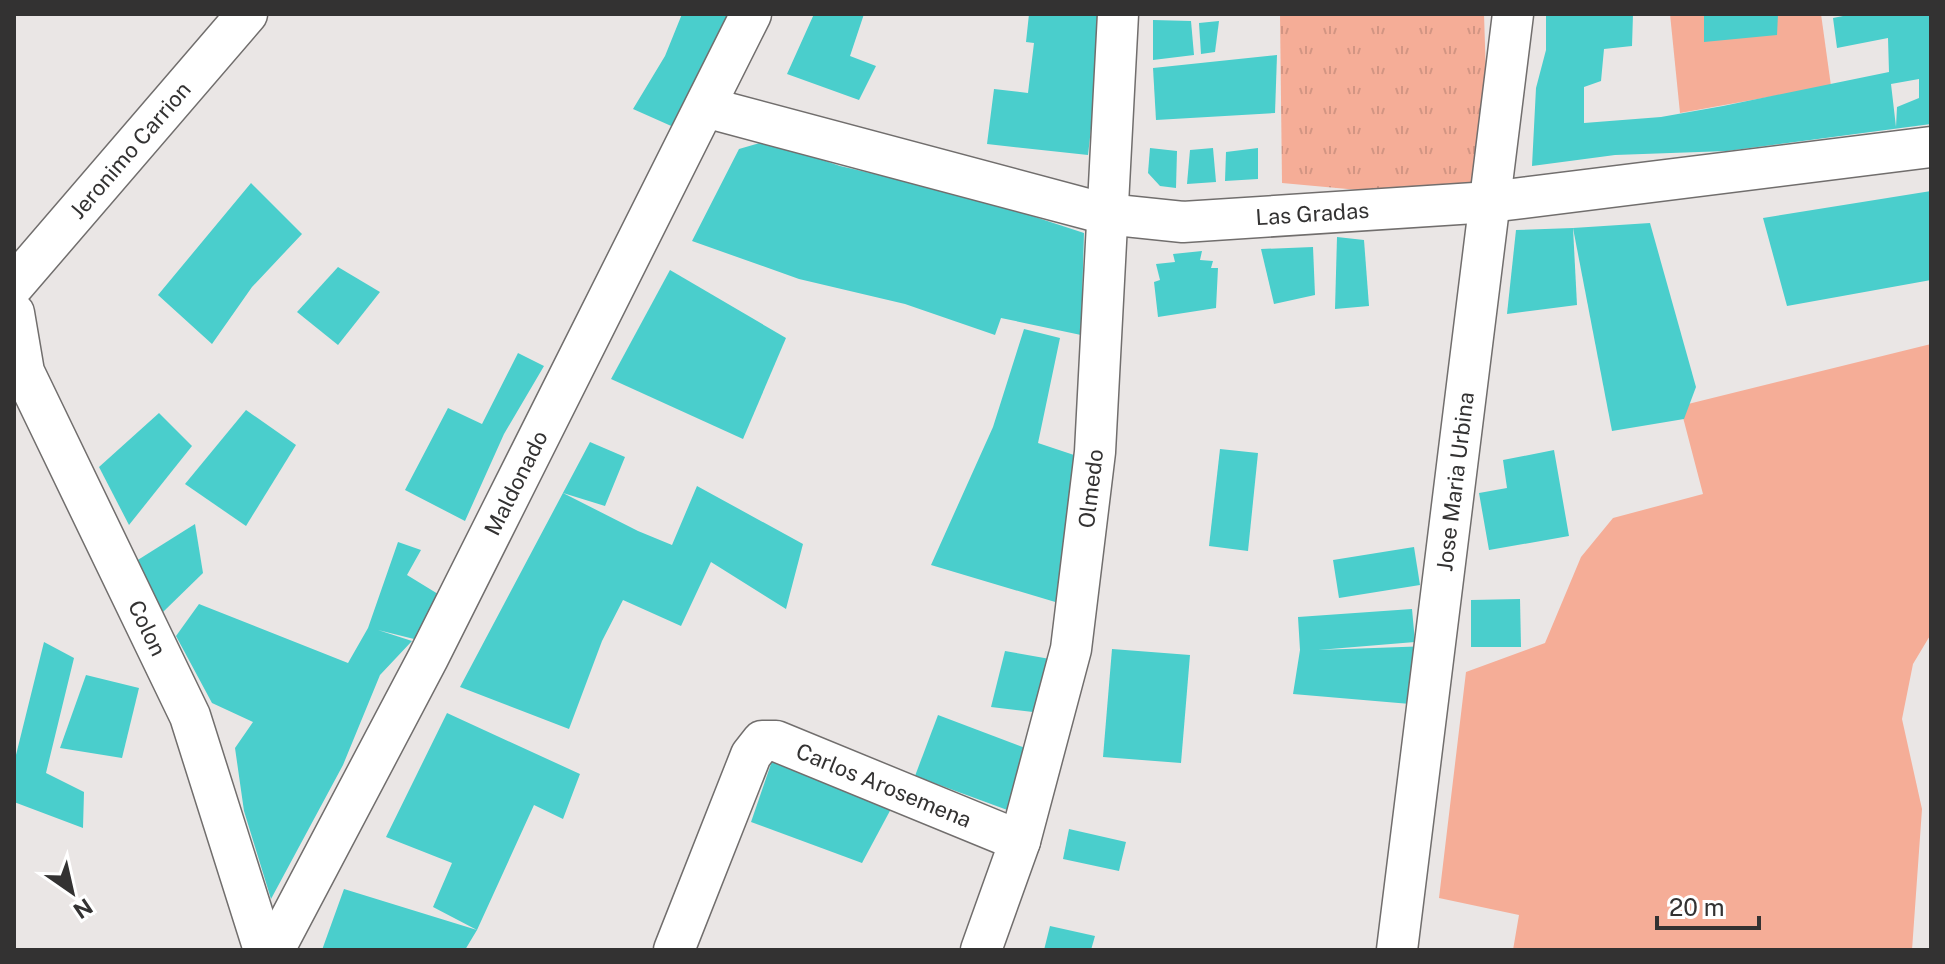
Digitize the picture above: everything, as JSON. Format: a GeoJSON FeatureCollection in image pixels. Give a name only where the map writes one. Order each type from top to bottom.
{"type":"FeatureCollection","features":[{"type":"Feature","properties":{"kind":"street","name":"Jeronimo Carrion"},"geometry":{"type":"LineString","coordinates":[[14,285],[247,14]]}},
{"type":"Feature","properties":{"kind":"street","name":"Maldonado"},"geometry":{"type":"LineString","coordinates":[[274,950],[428,658],[452,604],[751,14]]}},
{"type":"Feature","properties":{"kind":"street","name":"Olmedo"},"geometry":{"type":"LineString","coordinates":[[981,950],[1020,841],[1071,649],[1095,452],[1118,14]]}},
{"type":"Feature","properties":{"kind":"street","name":"Jose Maria Urbina"},"geometry":{"type":"LineString","coordinates":[[1397,950],[1513,14]]}},
{"type":"Feature","properties":{"kind":"street","name":"Las Gradas"},"geometry":{"type":"LineString","coordinates":[[705,107],[1106,214],[1183,222],[1490,202],[1931,147]]}},
{"type":"Feature","properties":{"kind":"street","name":"Colon"},"geometry":{"type":"LineString","coordinates":[[14,313],[24,372],[190,716],[264,950]]}},
{"type":"Feature","properties":{"kind":"street","name":"Carlos Arosemena"},"geometry":{"type":"LineString","coordinates":[[674,950],[751,755],[762,741],[776,741],[1020,841]]}},
{"type":"Feature","properties":{"kind":"green space"},"geometry":{"type":"Polygon","coordinates":[[[1280,14],[1484,14],[1490,202],[1282,183],[1280,14]]]}},
{"type":"Feature","properties":{"kind":"green space"},"geometry":{"type":"Polygon","coordinates":[[[1670,14],[1821,14],[1831,86],[1680,113],[1670,14]]]}},
{"type":"Feature","properties":{"kind":"green space"},"geometry":{"type":"Polygon","coordinates":[[[1931,344],[1931,634],[1913,664],[1902,719],[1922,809],[1912,950],[1513,950],[1519,915],[1439,898],[1466,672],[1545,643],[1581,557],[1613,518],[1703,494],[1680,406],[1931,344]]]}},
{"type":"Feature","properties":{"kind":"building"},"geometry":{"type":"Polygon","coordinates":[[[682,14],[729,14],[678,129],[633,109],[665,56],[682,14]]]}},
{"type":"Feature","properties":{"kind":"building"},"geometry":{"type":"Polygon","coordinates":[[[814,14],[864,14],[850,56],[876,66],[859,100],[787,74],[814,14]]]}},
{"type":"Feature","properties":{"kind":"building"},"geometry":{"type":"Polygon","coordinates":[[[1029,14],[1104,14],[1088,155],[987,144],[994,89],[1028,93],[1034,43],[1026,42],[1029,14]]]}},
{"type":"Feature","properties":{"kind":"building"},"geometry":{"type":"Polygon","coordinates":[[[1546,14],[1633,14],[1632,46],[1604,49],[1601,81],[1584,87],[1584,123],[1661,117],[1889,72],[1888,38],[1837,48],[1833,18],[1853,14],[1931,14],[1931,124],[1727,151],[1615,155],[1532,166],[1536,88],[1546,50],[1546,14]],[[1919,79],[1891,84],[1896,127],[1897,107],[1919,98],[1919,79]]]}},
{"type":"Feature","properties":{"kind":"building"},"geometry":{"type":"Polygon","coordinates":[[[1704,14],[1778,14],[1777,35],[1704,42],[1704,14]]]}},
{"type":"Feature","properties":{"kind":"building"},"geometry":{"type":"Polygon","coordinates":[[[1153,20],[1191,21],[1194,55],[1153,60],[1153,20]]]}},
{"type":"Feature","properties":{"kind":"building"},"geometry":{"type":"Polygon","coordinates":[[[1219,21],[1215,52],[1201,54],[1199,23],[1219,21]]]}},
{"type":"Feature","properties":{"kind":"building"},"geometry":{"type":"Polygon","coordinates":[[[1277,55],[1275,113],[1156,120],[1153,68],[1277,55]]]}},
{"type":"Feature","properties":{"kind":"building"},"geometry":{"type":"Polygon","coordinates":[[[767,141],[840,166],[974,197],[1084,233],[1081,335],[1001,318],[995,335],[905,304],[799,279],[692,241],[739,149],[767,141]]]}},
{"type":"Feature","properties":{"kind":"building"},"geometry":{"type":"Polygon","coordinates":[[[1150,148],[1177,151],[1176,188],[1160,186],[1148,173],[1150,148]]]}},
{"type":"Feature","properties":{"kind":"building"},"geometry":{"type":"Polygon","coordinates":[[[1213,148],[1216,182],[1187,184],[1190,150],[1213,148]]]}},
{"type":"Feature","properties":{"kind":"building"},"geometry":{"type":"Polygon","coordinates":[[[1258,148],[1258,179],[1225,181],[1226,152],[1258,148]]]}},
{"type":"Feature","properties":{"kind":"building"},"geometry":{"type":"Polygon","coordinates":[[[251,183],[302,234],[252,287],[212,344],[158,295],[251,183]]]}},
{"type":"Feature","properties":{"kind":"building"},"geometry":{"type":"Polygon","coordinates":[[[1931,191],[1931,280],[1787,306],[1763,218],[1931,191]]]}},
{"type":"Feature","properties":{"kind":"building"},"geometry":{"type":"Polygon","coordinates":[[[1650,223],[1696,387],[1684,419],[1612,431],[1573,228],[1650,223]]]}},
{"type":"Feature","properties":{"kind":"building"},"geometry":{"type":"Polygon","coordinates":[[[1573,228],[1577,305],[1507,314],[1516,230],[1573,228]]]}},
{"type":"Feature","properties":{"kind":"building"},"geometry":{"type":"Polygon","coordinates":[[[1337,237],[1364,240],[1369,306],[1335,309],[1337,237]]]}},
{"type":"Feature","properties":{"kind":"building"},"geometry":{"type":"Polygon","coordinates":[[[1313,247],[1315,295],[1274,304],[1261,249],[1313,247]]]}},
{"type":"Feature","properties":{"kind":"building"},"geometry":{"type":"Polygon","coordinates":[[[1202,251],[1200,260],[1213,261],[1211,268],[1218,268],[1216,308],[1158,317],[1154,282],[1160,280],[1156,264],[1175,262],[1173,254],[1202,251]]]}},
{"type":"Feature","properties":{"kind":"building"},"geometry":{"type":"Polygon","coordinates":[[[338,267],[380,292],[338,345],[297,312],[338,267]]]}},
{"type":"Feature","properties":{"kind":"building"},"geometry":{"type":"Polygon","coordinates":[[[670,270],[786,338],[743,439],[611,379],[670,270]]]}},
{"type":"Feature","properties":{"kind":"building"},"geometry":{"type":"Polygon","coordinates":[[[1024,329],[1060,338],[1038,443],[1080,457],[1062,604],[931,565],[993,427],[1024,329]]]}},
{"type":"Feature","properties":{"kind":"building"},"geometry":{"type":"Polygon","coordinates":[[[518,353],[544,366],[504,434],[465,521],[405,490],[448,408],[482,424],[518,353]]]}},
{"type":"Feature","properties":{"kind":"building"},"geometry":{"type":"Polygon","coordinates":[[[246,410],[296,445],[246,526],[185,484],[246,410]]]}},
{"type":"Feature","properties":{"kind":"building"},"geometry":{"type":"Polygon","coordinates":[[[159,413],[192,446],[129,525],[99,467],[159,413]]]}},
{"type":"Feature","properties":{"kind":"building"},"geometry":{"type":"Polygon","coordinates":[[[590,442],[625,457],[605,506],[563,493],[638,531],[672,545],[697,486],[803,544],[786,609],[711,562],[681,626],[623,600],[602,641],[569,729],[460,687],[590,442]]]}},
{"type":"Feature","properties":{"kind":"building"},"geometry":{"type":"Polygon","coordinates":[[[1220,449],[1258,453],[1248,551],[1209,546],[1220,449]]]}},
{"type":"Feature","properties":{"kind":"building"},"geometry":{"type":"Polygon","coordinates":[[[1554,450],[1569,536],[1489,550],[1479,493],[1507,488],[1503,460],[1554,450]]]}},
{"type":"Feature","properties":{"kind":"building"},"geometry":{"type":"Polygon","coordinates":[[[195,524],[203,573],[163,612],[133,563],[195,524]]]}},
{"type":"Feature","properties":{"kind":"building"},"geometry":{"type":"Polygon","coordinates":[[[398,542],[421,550],[407,575],[438,594],[414,639],[378,630],[412,641],[380,675],[343,765],[271,899],[244,811],[235,748],[253,722],[212,703],[176,636],[199,604],[348,663],[368,628],[398,542]]]}},
{"type":"Feature","properties":{"kind":"building"},"geometry":{"type":"Polygon","coordinates":[[[1414,547],[1420,585],[1339,598],[1333,560],[1414,547]]]}},
{"type":"Feature","properties":{"kind":"building"},"geometry":{"type":"Polygon","coordinates":[[[1520,599],[1521,647],[1471,647],[1471,600],[1520,599]]]}},
{"type":"Feature","properties":{"kind":"building"},"geometry":{"type":"Polygon","coordinates":[[[1412,609],[1415,642],[1318,650],[1430,646],[1422,705],[1293,694],[1300,650],[1298,617],[1412,609]]]}},
{"type":"Feature","properties":{"kind":"building"},"geometry":{"type":"Polygon","coordinates":[[[44,642],[74,658],[46,773],[84,792],[83,828],[14,802],[14,763],[44,642]]]}},
{"type":"Feature","properties":{"kind":"building"},"geometry":{"type":"Polygon","coordinates":[[[1112,649],[1190,655],[1181,763],[1103,757],[1112,649]]]}},
{"type":"Feature","properties":{"kind":"building"},"geometry":{"type":"Polygon","coordinates":[[[1005,651],[1050,659],[1033,712],[991,707],[1005,651]]]}},
{"type":"Feature","properties":{"kind":"building"},"geometry":{"type":"Polygon","coordinates":[[[86,675],[139,688],[122,758],[60,748],[86,675]]]}},
{"type":"Feature","properties":{"kind":"building"},"geometry":{"type":"Polygon","coordinates":[[[447,713],[580,774],[563,819],[534,805],[477,930],[433,907],[452,863],[386,837],[447,713]]]}},
{"type":"Feature","properties":{"kind":"building"},"geometry":{"type":"Polygon","coordinates":[[[938,715],[1033,751],[1010,811],[915,776],[938,715]]]}},
{"type":"Feature","properties":{"kind":"building"},"geometry":{"type":"Polygon","coordinates":[[[773,758],[892,807],[862,863],[751,822],[773,758]]]}},
{"type":"Feature","properties":{"kind":"building"},"geometry":{"type":"Polygon","coordinates":[[[1069,829],[1126,842],[1119,871],[1063,859],[1069,829]]]}},
{"type":"Feature","properties":{"kind":"building"},"geometry":{"type":"Polygon","coordinates":[[[344,889],[477,930],[465,950],[322,950],[344,889]]]}},
{"type":"Feature","properties":{"kind":"building"},"geometry":{"type":"Polygon","coordinates":[[[1050,926],[1095,936],[1091,950],[1044,950],[1050,926]]]}}]}
